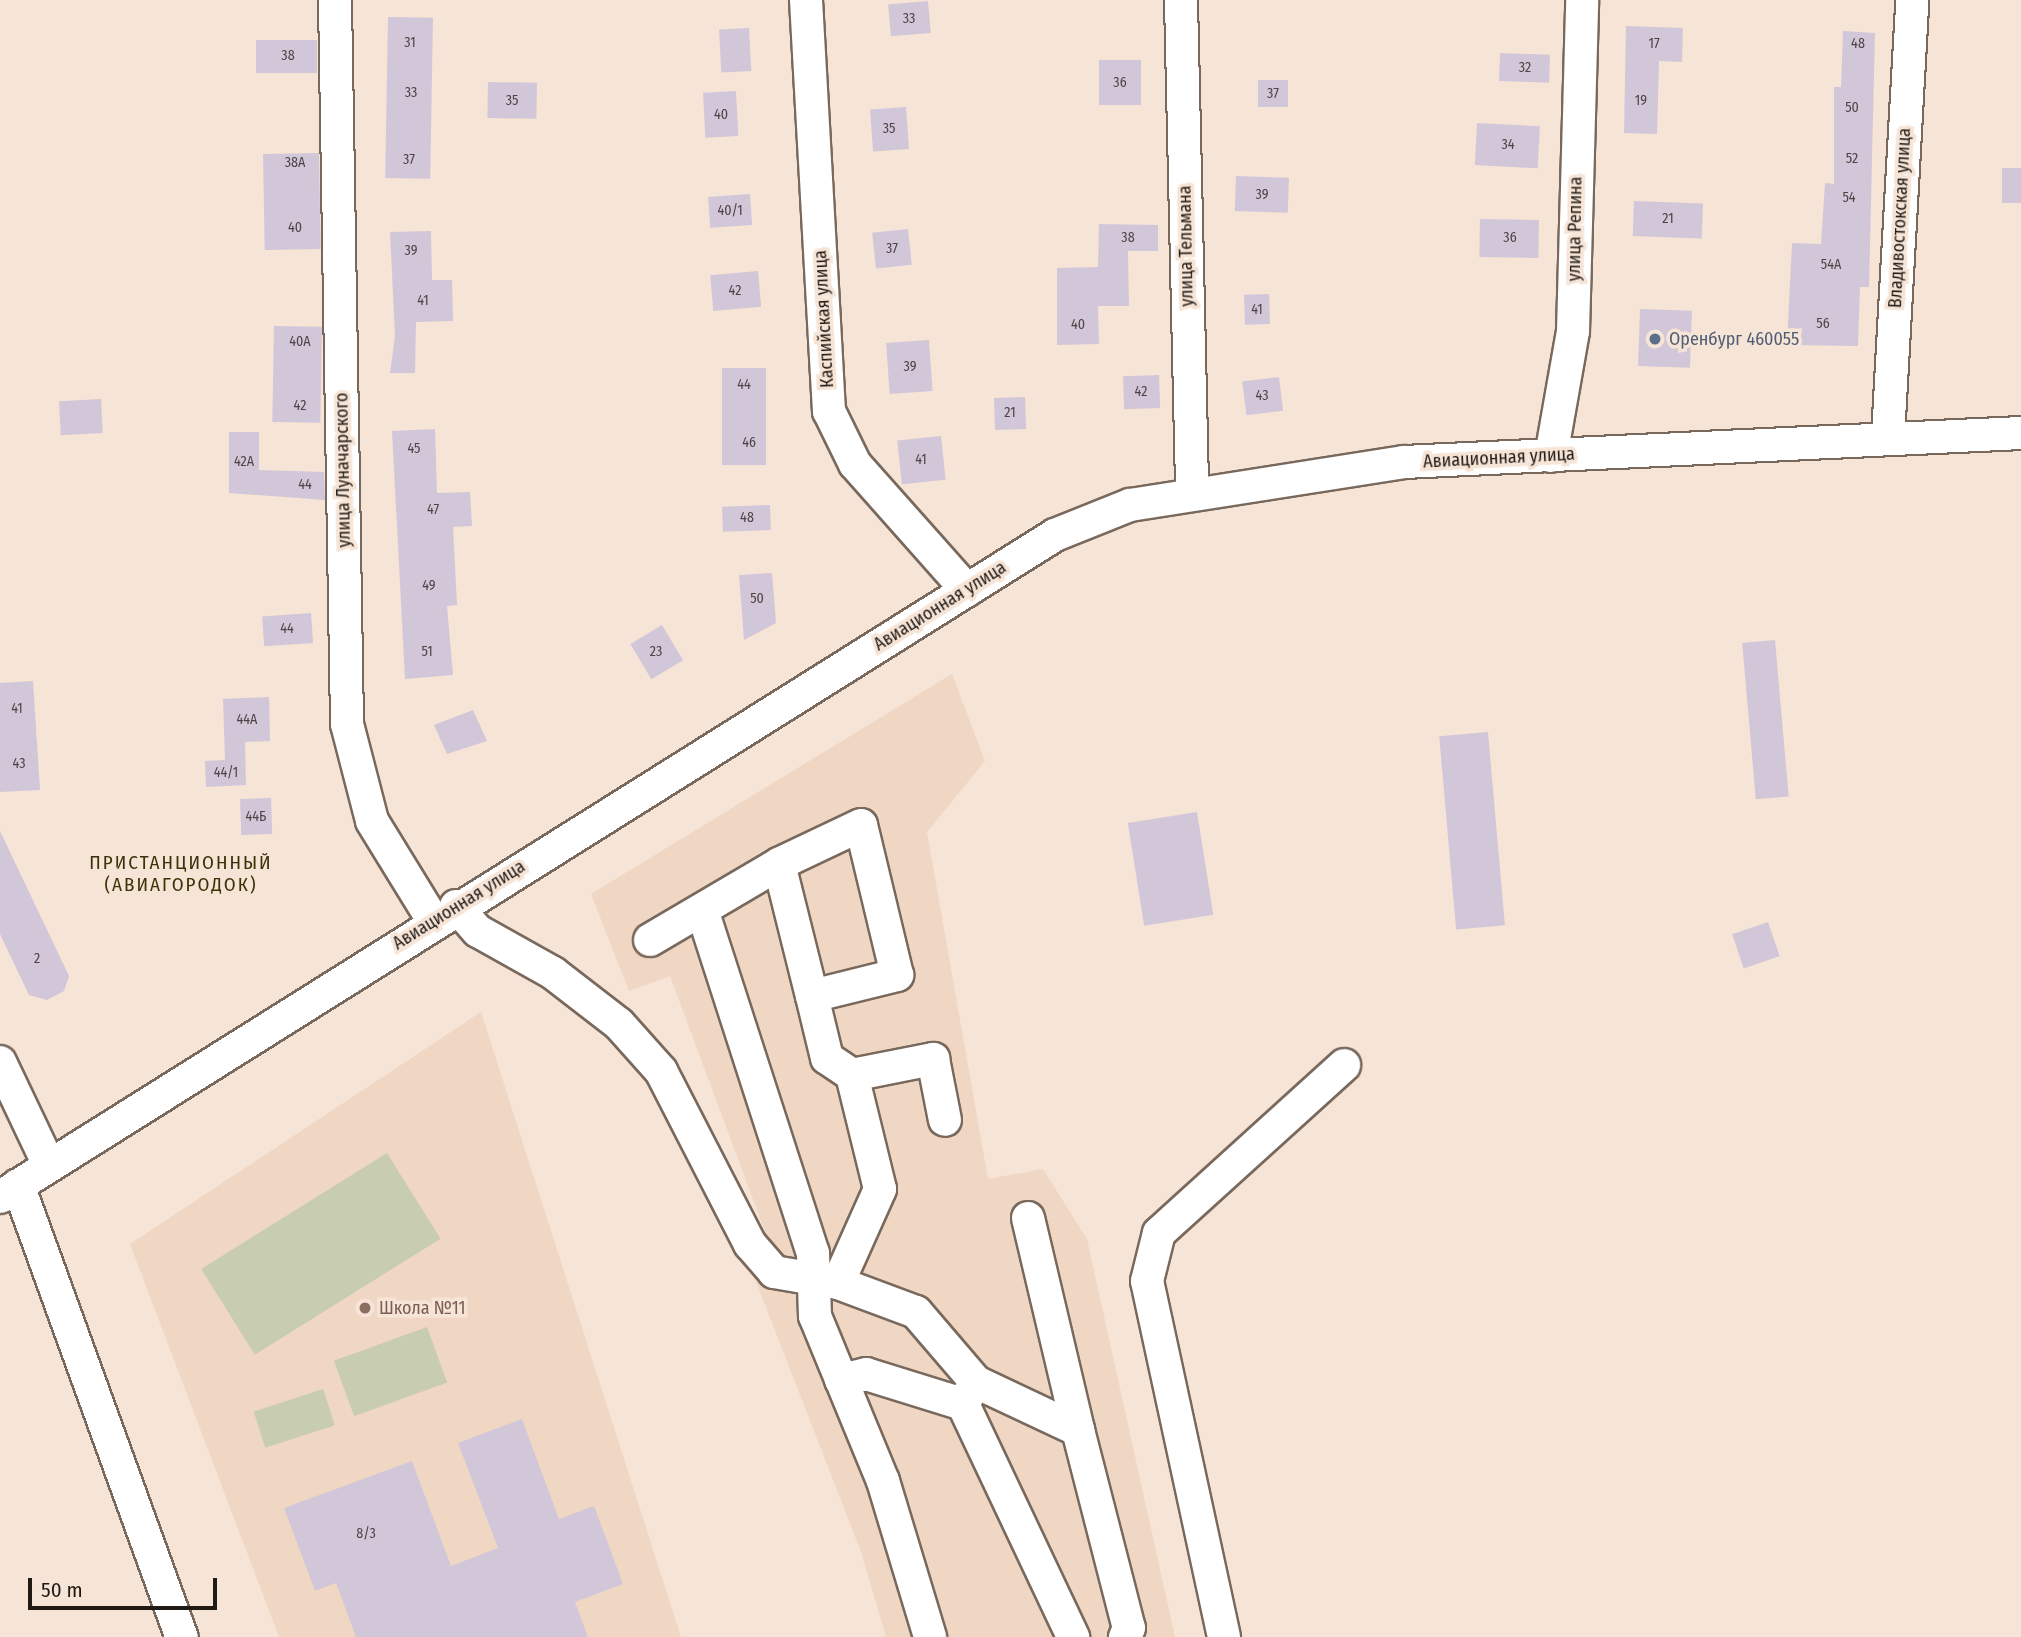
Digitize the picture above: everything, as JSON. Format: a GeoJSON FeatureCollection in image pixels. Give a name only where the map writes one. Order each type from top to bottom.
{"type":"FeatureCollection","features":[{"type":"Feature","properties":{"kind":"street","name":"улица Луначарского"},"geometry":{"type":"LineString","coordinates":[[335,0],[347,724],[372,821],[445,913],[553,973],[619,1024],[661,1071],[750,1244],[774,1272],[826,1281],[916,1312],[970,1393]]}},
{"type":"Feature","properties":{"kind":"street","name":"Каспийская улица"},"geometry":{"type":"LineString","coordinates":[[806,0],[829,411],[855,464],[967,590]]}},
{"type":"Feature","properties":{"kind":"street","name":"улица Тельмана"},"geometry":{"type":"LineString","coordinates":[[1181,0],[1192,493]]}},
{"type":"Feature","properties":{"kind":"street","name":"улица Репина"},"geometry":{"type":"LineString","coordinates":[[1551,456],[1573,331],[1582,0]]}},
{"type":"Feature","properties":{"kind":"street","name":"Владивостокская улица"},"geometry":{"type":"LineString","coordinates":[[1888,436],[1912,0]]}},
{"type":"Feature","properties":{"kind":"street","name":"Авиационная улица"},"geometry":{"type":"LineString","coordinates":[[9,1191],[445,913],[1055,534],[1130,505],[1192,493],[1405,462],[1888,436],[2021,433]]}},
{"type":"Feature","properties":{"kind":"street"},"geometry":{"type":"LineString","coordinates":[[650,940],[703,912],[779,864],[861,825],[897,975],[811,996]]}},
{"type":"Feature","properties":{"kind":"street"},"geometry":{"type":"LineString","coordinates":[[779,864],[827,1058],[852,1075],[880,1189],[826,1281],[815,1316],[883,1481],[930,1637]]}},
{"type":"Feature","properties":{"kind":"street"},"geometry":{"type":"LineString","coordinates":[[703,912],[813,1253],[826,1281]]}},
{"type":"Feature","properties":{"kind":"street"},"geometry":{"type":"LineString","coordinates":[[852,1075],[933,1059],[944,1120]]}},
{"type":"Feature","properties":{"kind":"street"},"geometry":{"type":"LineString","coordinates":[[0,1062],[49,1165]]}},
{"type":"Feature","properties":{"kind":"street"},"geometry":{"type":"LineString","coordinates":[[1224,1637],[1147,1281],[1159,1233],[1343,1065]]}},
{"type":"Feature","properties":{"kind":"street"},"geometry":{"type":"LineString","coordinates":[[9,1191],[182,1637]]}},
{"type":"Feature","properties":{"kind":"street"},"geometry":{"type":"LineString","coordinates":[[1028,1218],[1078,1430],[1129,1628],[1125,1637]]}},
{"type":"Feature","properties":{"kind":"street"},"geometry":{"type":"LineString","coordinates":[[841,1380],[866,1374],[970,1393],[1078,1430]]}},
{"type":"Feature","properties":{"kind":"street"},"geometry":{"type":"LineString","coordinates":[[970,1393],[1073,1637]]}},
{"type":"Feature","properties":{"kind":"shaded area"},"geometry":{"type":"Polygon","coordinates":[[[952,674],[985,761],[927,832],[988,1179],[1043,1169],[1087,1239],[1175,1637],[886,1637],[861,1552],[751,1269],[767,1237],[670,976],[629,991],[591,894],[952,674]]]}},
{"type":"Feature","properties":{"kind":"shaded area","name":"Школа №11"},"geometry":{"type":"Polygon","coordinates":[[[481,1012],[681,1637],[279,1637],[130,1244],[481,1012]]]}},
{"type":"Feature","properties":{"kind":"green space"},"geometry":{"type":"Polygon","coordinates":[[[387,1153],[441,1239],[255,1355],[201,1269],[387,1153]]]}},
{"type":"Feature","properties":{"kind":"green space"},"geometry":{"type":"Polygon","coordinates":[[[427,1327],[447,1382],[354,1416],[334,1361],[427,1327]]]}},
{"type":"Feature","properties":{"kind":"green space"},"geometry":{"type":"Polygon","coordinates":[[[323,1389],[335,1425],[265,1448],[254,1412],[323,1389]]]}},
{"type":"Feature","properties":{"kind":"building"},"geometry":{"type":"Polygon","coordinates":[[[928,1],[931,33],[891,36],[888,4],[928,1]]]}},
{"type":"Feature","properties":{"kind":"building"},"geometry":{"type":"Polygon","coordinates":[[[388,17],[433,18],[430,179],[385,178],[388,17]]]}},
{"type":"Feature","properties":{"kind":"building"},"geometry":{"type":"Polygon","coordinates":[[[1626,26],[1683,28],[1682,62],[1659,61],[1657,134],[1624,133],[1626,26]]]}},
{"type":"Feature","properties":{"kind":"building"},"geometry":{"type":"Polygon","coordinates":[[[749,28],[751,71],[721,73],[719,30],[749,28]]]}},
{"type":"Feature","properties":{"kind":"building"},"geometry":{"type":"Polygon","coordinates":[[[1843,31],[1875,33],[1869,287],[1860,287],[1858,346],[1787,345],[1792,243],[1821,244],[1825,183],[1834,184],[1834,87],[1841,87],[1843,31]]]}},
{"type":"Feature","properties":{"kind":"building"},"geometry":{"type":"Polygon","coordinates":[[[256,40],[317,40],[317,73],[256,73],[256,40]]]}},
{"type":"Feature","properties":{"kind":"building"},"geometry":{"type":"Polygon","coordinates":[[[1500,53],[1550,55],[1549,83],[1499,81],[1500,53]]]}},
{"type":"Feature","properties":{"kind":"building"},"geometry":{"type":"Polygon","coordinates":[[[1099,60],[1141,60],[1141,105],[1099,105],[1099,60]]]}},
{"type":"Feature","properties":{"kind":"building"},"geometry":{"type":"Polygon","coordinates":[[[1258,80],[1288,80],[1288,107],[1258,107],[1258,80]]]}},
{"type":"Feature","properties":{"kind":"building"},"geometry":{"type":"Polygon","coordinates":[[[488,82],[537,83],[536,119],[487,118],[488,82]]]}},
{"type":"Feature","properties":{"kind":"building"},"geometry":{"type":"Polygon","coordinates":[[[736,91],[738,136],[705,138],[703,93],[736,91]]]}},
{"type":"Feature","properties":{"kind":"building"},"geometry":{"type":"Polygon","coordinates":[[[906,107],[909,149],[873,151],[870,110],[906,107]]]}},
{"type":"Feature","properties":{"kind":"building"},"geometry":{"type":"Polygon","coordinates":[[[1477,123],[1540,126],[1538,168],[1475,165],[1477,123]]]}},
{"type":"Feature","properties":{"kind":"building"},"geometry":{"type":"Polygon","coordinates":[[[319,153],[321,249],[265,250],[263,154],[319,153]]]}},
{"type":"Feature","properties":{"kind":"building"},"geometry":{"type":"Polygon","coordinates":[[[2002,168],[2021,168],[2021,203],[2002,203],[2002,168]]]}},
{"type":"Feature","properties":{"kind":"building"},"geometry":{"type":"Polygon","coordinates":[[[1236,176],[1289,178],[1288,213],[1235,211],[1236,176]]]}},
{"type":"Feature","properties":{"kind":"building"},"geometry":{"type":"Polygon","coordinates":[[[750,194],[752,225],[710,228],[708,197],[750,194]]]}},
{"type":"Feature","properties":{"kind":"building"},"geometry":{"type":"Polygon","coordinates":[[[1634,201],[1703,203],[1702,238],[1633,236],[1634,201]]]}},
{"type":"Feature","properties":{"kind":"building"},"geometry":{"type":"Polygon","coordinates":[[[1480,219],[1539,220],[1538,258],[1479,257],[1480,219]]]}},
{"type":"Feature","properties":{"kind":"building"},"geometry":{"type":"Polygon","coordinates":[[[1099,224],[1158,225],[1158,251],[1128,251],[1129,306],[1098,306],[1099,344],[1057,345],[1057,268],[1098,267],[1099,224]]]}},
{"type":"Feature","properties":{"kind":"building"},"geometry":{"type":"Polygon","coordinates":[[[908,229],[912,265],[876,269],[872,233],[908,229]]]}},
{"type":"Feature","properties":{"kind":"building"},"geometry":{"type":"Polygon","coordinates":[[[431,231],[432,280],[452,280],[453,321],[416,322],[415,373],[390,373],[395,336],[390,232],[431,231]]]}},
{"type":"Feature","properties":{"kind":"building"},"geometry":{"type":"Polygon","coordinates":[[[758,271],[761,307],[713,311],[710,275],[758,271]]]}},
{"type":"Feature","properties":{"kind":"building"},"geometry":{"type":"Polygon","coordinates":[[[1269,294],[1270,324],[1245,325],[1244,295],[1269,294]]]}},
{"type":"Feature","properties":{"kind":"building"},"geometry":{"type":"Polygon","coordinates":[[[1640,309],[1692,311],[1690,368],[1638,366],[1640,309]]]}},
{"type":"Feature","properties":{"kind":"building"},"geometry":{"type":"Polygon","coordinates":[[[274,326],[322,327],[320,423],[272,422],[274,326]]]}},
{"type":"Feature","properties":{"kind":"building"},"geometry":{"type":"Polygon","coordinates":[[[929,340],[933,391],[890,394],[886,343],[929,340]]]}},
{"type":"Feature","properties":{"kind":"building"},"geometry":{"type":"Polygon","coordinates":[[[722,368],[766,368],[766,465],[722,465],[722,368]]]}},
{"type":"Feature","properties":{"kind":"building"},"geometry":{"type":"Polygon","coordinates":[[[1159,375],[1160,408],[1124,409],[1123,376],[1159,375]]]}},
{"type":"Feature","properties":{"kind":"building"},"geometry":{"type":"Polygon","coordinates":[[[1279,377],[1283,411],[1246,415],[1242,382],[1279,377]]]}},
{"type":"Feature","properties":{"kind":"building"},"geometry":{"type":"Polygon","coordinates":[[[1025,397],[1026,429],[995,430],[994,398],[1025,397]]]}},
{"type":"Feature","properties":{"kind":"building"},"geometry":{"type":"Polygon","coordinates":[[[101,399],[103,433],[61,435],[59,401],[101,399]]]}},
{"type":"Feature","properties":{"kind":"building"},"geometry":{"type":"Polygon","coordinates":[[[435,429],[437,493],[470,492],[472,526],[453,527],[457,605],[447,606],[453,675],[405,679],[392,431],[435,429]]]}},
{"type":"Feature","properties":{"kind":"building"},"geometry":{"type":"Polygon","coordinates":[[[229,432],[259,432],[259,470],[324,472],[325,500],[229,493],[229,432]]]}},
{"type":"Feature","properties":{"kind":"building"},"geometry":{"type":"Polygon","coordinates":[[[941,436],[946,480],[902,484],[897,441],[941,436]]]}},
{"type":"Feature","properties":{"kind":"building"},"geometry":{"type":"Polygon","coordinates":[[[770,505],[771,530],[723,532],[722,507],[770,505]]]}},
{"type":"Feature","properties":{"kind":"building"},"geometry":{"type":"Polygon","coordinates":[[[772,573],[776,623],[744,640],[739,575],[772,573]]]}},
{"type":"Feature","properties":{"kind":"building"},"geometry":{"type":"Polygon","coordinates":[[[311,613],[313,643],[264,646],[262,616],[311,613]]]}},
{"type":"Feature","properties":{"kind":"building"},"geometry":{"type":"Polygon","coordinates":[[[662,625],[683,660],[651,679],[630,644],[662,625]]]}},
{"type":"Feature","properties":{"kind":"building"},"geometry":{"type":"Polygon","coordinates":[[[1775,640],[1789,796],[1756,799],[1742,643],[1775,640]]]}},
{"type":"Feature","properties":{"kind":"building"},"geometry":{"type":"Polygon","coordinates":[[[33,681],[40,790],[0,792],[0,683],[33,681]]]}},
{"type":"Feature","properties":{"kind":"building"},"geometry":{"type":"Polygon","coordinates":[[[269,697],[270,741],[245,742],[246,785],[206,787],[205,761],[225,760],[223,699],[269,697]]]}},
{"type":"Feature","properties":{"kind":"building"},"geometry":{"type":"Polygon","coordinates":[[[473,710],[487,741],[447,754],[434,725],[473,710]]]}},
{"type":"Feature","properties":{"kind":"building"},"geometry":{"type":"Polygon","coordinates":[[[1488,732],[1505,925],[1456,930],[1439,736],[1488,732]]]}},
{"type":"Feature","properties":{"kind":"building"},"geometry":{"type":"Polygon","coordinates":[[[271,798],[272,834],[241,835],[240,799],[271,798]]]}},
{"type":"Feature","properties":{"kind":"building"},"geometry":{"type":"Polygon","coordinates":[[[1197,812],[1213,915],[1144,926],[1128,823],[1197,812]]]}},
{"type":"Feature","properties":{"kind":"building"},"geometry":{"type":"Polygon","coordinates":[[[0,831],[69,976],[64,991],[47,1000],[29,995],[0,934],[0,831]]]}},
{"type":"Feature","properties":{"kind":"building"},"geometry":{"type":"Polygon","coordinates":[[[1768,922],[1780,956],[1744,968],[1732,934],[1768,922]]]}},
{"type":"Feature","properties":{"kind":"building"},"geometry":{"type":"Polygon","coordinates":[[[522,1419],[559,1519],[594,1506],[623,1584],[575,1602],[588,1637],[356,1637],[336,1583],[315,1591],[284,1508],[412,1461],[451,1566],[498,1548],[458,1443],[522,1419]]]}},
{"type":"Feature","properties":{"kind":"place","name":"Оренбург 460055"},"geometry":{"type":"Point","coordinates":[1655,339]}},
{"type":"Feature","properties":{"kind":"place","name":"Школа №11"},"geometry":{"type":"Point","coordinates":[365,1308]}},
{"type":"Feature","properties":{"kind":"district","name":"ПРИСТАНЦИОННЫЙ (АВИАГОРОДОК)"},"geometry":{"type":"Point","coordinates":[181,874]}}]}
